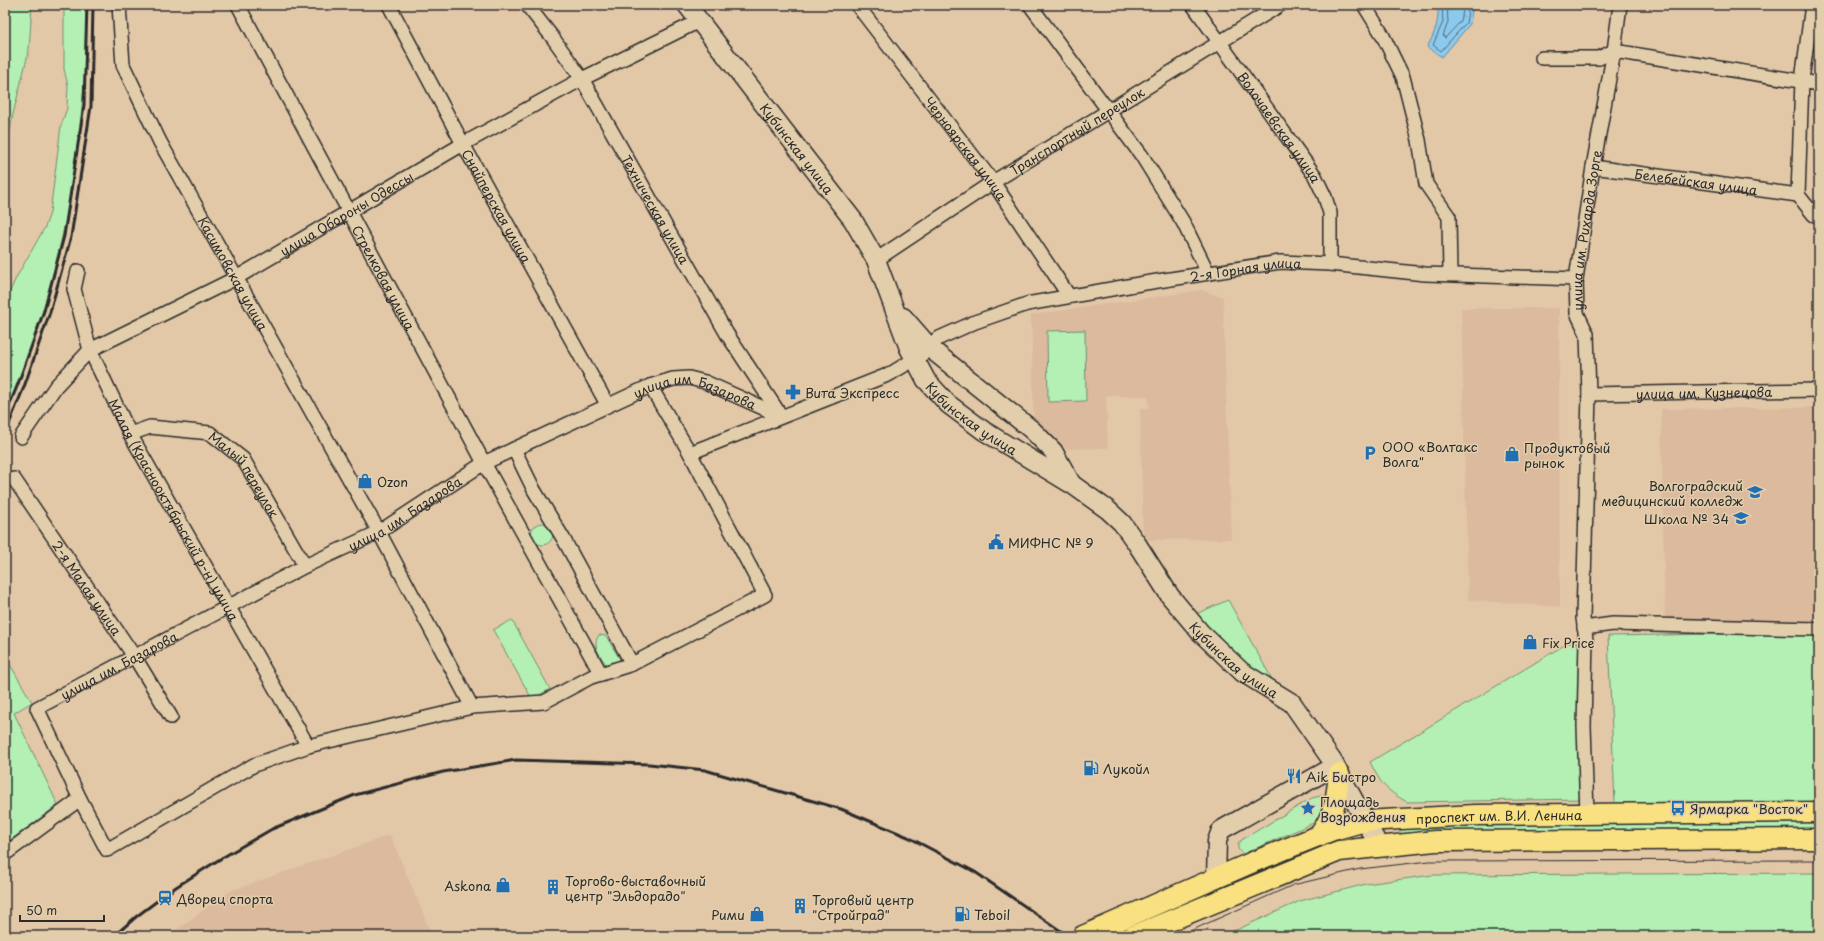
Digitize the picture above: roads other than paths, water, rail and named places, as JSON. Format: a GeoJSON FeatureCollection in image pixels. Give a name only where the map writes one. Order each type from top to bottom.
{"type":"FeatureCollection","features":[{"type":"Feature","properties":{"kind":"main road"},"geometry":{"type":"LineString","coordinates":[[1319,836],[1330,820],[1334,806],[1337,770]]}},
{"type":"Feature","properties":{"kind":"main road","name":"проспект им. В.И. Ленина"},"geometry":{"type":"LineString","coordinates":[[1083,936],[1253,862],[1319,836],[1365,821],[1475,815],[1819,812]]}},
{"type":"Feature","properties":{"kind":"main road","name":"проспект им. В.И. Ленина"},"geometry":{"type":"LineString","coordinates":[[1134,936],[1339,851],[1435,841],[1819,839]]}},
{"type":"Feature","properties":{"kind":"street","name":"Касимовская улица"},"geometry":{"type":"LineString","coordinates":[[119,5],[123,65],[160,142],[379,532],[472,706]]}},
{"type":"Feature","properties":{"kind":"street","name":"Стрелковая улица"},"geometry":{"type":"LineString","coordinates":[[238,5],[484,463],[601,674]]}},
{"type":"Feature","properties":{"kind":"street","name":"Снайперская улица"},"geometry":{"type":"LineString","coordinates":[[389,5],[463,144],[607,404]]}},
{"type":"Feature","properties":{"kind":"street","name":"Техническая улица"},"geometry":{"type":"LineString","coordinates":[[527,5],[582,79],[727,334],[780,416]]}},
{"type":"Feature","properties":{"kind":"street","name":"Кубинская улица"},"geometry":{"type":"LineString","coordinates":[[687,5],[853,220],[876,260],[891,303],[914,360],[926,380],[948,404],[991,435],[1073,485],[1108,510],[1122,523],[1170,596],[1210,643],[1242,672],[1292,703],[1337,770],[1379,846]]}},
{"type":"Feature","properties":{"kind":"street","name":"Черноярская улица"},"geometry":{"type":"LineString","coordinates":[[857,5],[993,182],[1069,296]]}},
{"type":"Feature","properties":{"kind":"street"},"geometry":{"type":"LineString","coordinates":[[1030,5],[1142,156],[1183,222],[1208,273]]}},
{"type":"Feature","properties":{"kind":"street","name":"Волочаевская улица"},"geometry":{"type":"LineString","coordinates":[[1193,5],[1315,176],[1325,197],[1330,213],[1330,264]]}},
{"type":"Feature","properties":{"kind":"street","name":"Транспортный переулок"},"geometry":{"type":"LineString","coordinates":[[876,260],[993,182],[1280,5]]}},
{"type":"Feature","properties":{"kind":"street"},"geometry":{"type":"LineString","coordinates":[[1364,5],[1382,34],[1403,77],[1419,140],[1426,184],[1449,216],[1450,274]]}},
{"type":"Feature","properties":{"kind":"street","name":"улица им. Рихарда Зорге"},"geometry":{"type":"LineString","coordinates":[[1587,814],[1584,726],[1586,640],[1584,628],[1589,394],[1586,334],[1577,313],[1576,280],[1593,167],[1614,51],[1620,5]]}},
{"type":"Feature","properties":{"kind":"street"},"geometry":{"type":"LineString","coordinates":[[1812,5],[1802,80],[1798,195],[1814,215],[1819,215]]}},
{"type":"Feature","properties":{"kind":"street","name":"улица Обороны Одессы"},"geometry":{"type":"LineString","coordinates":[[21,437],[56,386],[90,350],[236,278],[463,144],[582,79],[699,21]]}},
{"type":"Feature","properties":{"kind":"street"},"geometry":{"type":"LineString","coordinates":[[1542,58],[1599,58],[1614,51],[1802,80],[1819,84]]}},
{"type":"Feature","properties":{"kind":"street","name":"Белебейская улица"},"geometry":{"type":"LineString","coordinates":[[1593,167],[1798,195]]}},
{"type":"Feature","properties":{"kind":"street","name":"2-я Горная улица"},"geometry":{"type":"LineString","coordinates":[[914,360],[931,349],[937,339],[975,322],[1027,304],[1280,262],[1330,264],[1425,274],[1576,280]]}},
{"type":"Feature","properties":{"kind":"street","name":"Малая (Краснооктябрьский р-н) улица"},"geometry":{"type":"LineString","coordinates":[[78,271],[74,289],[90,350],[130,434],[308,746]]}},
{"type":"Feature","properties":{"kind":"street","name":"Кубинская улица"},"geometry":{"type":"LineString","coordinates":[[891,303],[931,349],[1032,430],[1053,451],[1073,485]]}},
{"type":"Feature","properties":{"kind":"street"},"geometry":{"type":"LineString","coordinates":[[690,453],[780,416],[838,396],[890,374],[914,360]]}},
{"type":"Feature","properties":{"kind":"street","name":"улица им. Базарова"},"geometry":{"type":"LineString","coordinates":[[80,799],[37,708],[305,566],[379,532],[484,463],[607,404],[650,386],[672,379],[689,378],[706,382],[780,416]]}},
{"type":"Feature","properties":{"kind":"street"},"geometry":{"type":"LineString","coordinates":[[5,854],[80,799],[107,850],[254,765],[308,746],[472,706],[544,702],[592,677],[632,664],[765,595],[690,453],[650,386]]}},
{"type":"Feature","properties":{"kind":"street","name":"улица им. Кузнецова"},"geometry":{"type":"LineString","coordinates":[[1589,394],[1819,390]]}},
{"type":"Feature","properties":{"kind":"street","name":"Малый переулок"},"geometry":{"type":"LineString","coordinates":[[130,434],[150,428],[210,433],[243,459],[305,566]]}},
{"type":"Feature","properties":{"kind":"street"},"geometry":{"type":"LineString","coordinates":[[514,449],[534,490],[563,538],[632,664]]}},
{"type":"Feature","properties":{"kind":"street","name":"2-я Малая улица"},"geometry":{"type":"LineString","coordinates":[[14,479],[134,656],[171,717]]}},
{"type":"Feature","properties":{"kind":"street"},"geometry":{"type":"LineString","coordinates":[[1584,628],[1613,624],[1819,629]]}},
{"type":"Feature","properties":{"kind":"street"},"geometry":{"type":"LineString","coordinates":[[1216,879],[1217,841],[1221,830],[1337,770]]}},
{"type":"Feature","properties":{"kind":"water"},"geometry":{"type":"Polygon","coordinates":[[[1438,5],[1473,5],[1470,24],[1442,57],[1427,47],[1436,27],[1438,5]]]}},
{"type":"Feature","properties":{"kind":"tram line"},"geometry":{"type":"LineString","coordinates":[[1179,936],[1293,885],[1360,869],[1430,861],[1819,860]]}},
{"type":"Feature","properties":{"kind":"tram line"},"geometry":{"type":"LineString","coordinates":[[1194,936],[1208,929]]}},
{"type":"Feature","properties":{"kind":"railway"},"geometry":{"type":"LineString","coordinates":[[5,416],[44,311],[64,236],[84,105],[87,5]]}},
{"type":"Feature","properties":{"kind":"railway"},"geometry":{"type":"LineString","coordinates":[[5,434],[24,387],[50,312],[71,237],[91,106],[93,5]]}},
{"type":"Feature","properties":{"kind":"railway"},"geometry":{"type":"LineString","coordinates":[[114,936],[137,916],[176,887],[220,859],[272,829],[355,795],[443,772],[516,760],[649,764],[705,770],[841,809],[908,837],[975,872],[1068,936]]}},
{"type":"Feature","properties":{"kind":"place","name":"Вита Экспресс"},"geometry":{"type":"Point","coordinates":[793,392]}},
{"type":"Feature","properties":{"kind":"place","name":"ООО «Волтакс Волга\""},"geometry":{"type":"Point","coordinates":[1370,453]}},
{"type":"Feature","properties":{"kind":"place","name":"Продуктовый рынок"},"geometry":{"type":"Point","coordinates":[1512,454]}},
{"type":"Feature","properties":{"kind":"place","name":"Ozon"},"geometry":{"type":"Point","coordinates":[365,481]}},
{"type":"Feature","properties":{"kind":"place","name":"Волгоградский медицинский колледж"},"geometry":{"type":"Point","coordinates":[1755,492]}},
{"type":"Feature","properties":{"kind":"place","name":"Школа № 34"},"geometry":{"type":"Point","coordinates":[1741,518]}},
{"type":"Feature","properties":{"kind":"place","name":"МИФНС № 9"},"geometry":{"type":"Point","coordinates":[996,542]}},
{"type":"Feature","properties":{"kind":"place","name":"Fix Price"},"geometry":{"type":"Point","coordinates":[1530,642]}},
{"type":"Feature","properties":{"kind":"place","name":"Лукойл"},"geometry":{"type":"Point","coordinates":[1091,768]}},
{"type":"Feature","properties":{"kind":"place","name":"Aik Бистро"},"geometry":{"type":"Point","coordinates":[1294,776]}},
{"type":"Feature","properties":{"kind":"place","name":"Площадь Возрождения"},"geometry":{"type":"Point","coordinates":[1308,808]}},
{"type":"Feature","properties":{"kind":"place","name":"Ярмарка \"Восток\""},"geometry":{"type":"Point","coordinates":[1678,808]}},
{"type":"Feature","properties":{"kind":"place","name":"Askona"},"geometry":{"type":"Point","coordinates":[503,885]}},
{"type":"Feature","properties":{"kind":"place","name":"Торгово-выставочный центр \"Эльдорадо\""},"geometry":{"type":"Point","coordinates":[553,887]}},
{"type":"Feature","properties":{"kind":"place","name":"Дворец спорта"},"geometry":{"type":"Point","coordinates":[165,898]}},
{"type":"Feature","properties":{"kind":"place","name":"Торговый центр \"Стройград\""},"geometry":{"type":"Point","coordinates":[800,906]}},
{"type":"Feature","properties":{"kind":"place","name":"Рими"},"geometry":{"type":"Point","coordinates":[757,914]}},
{"type":"Feature","properties":{"kind":"place","name":"Teboil"},"geometry":{"type":"Point","coordinates":[962,914]}}]}
